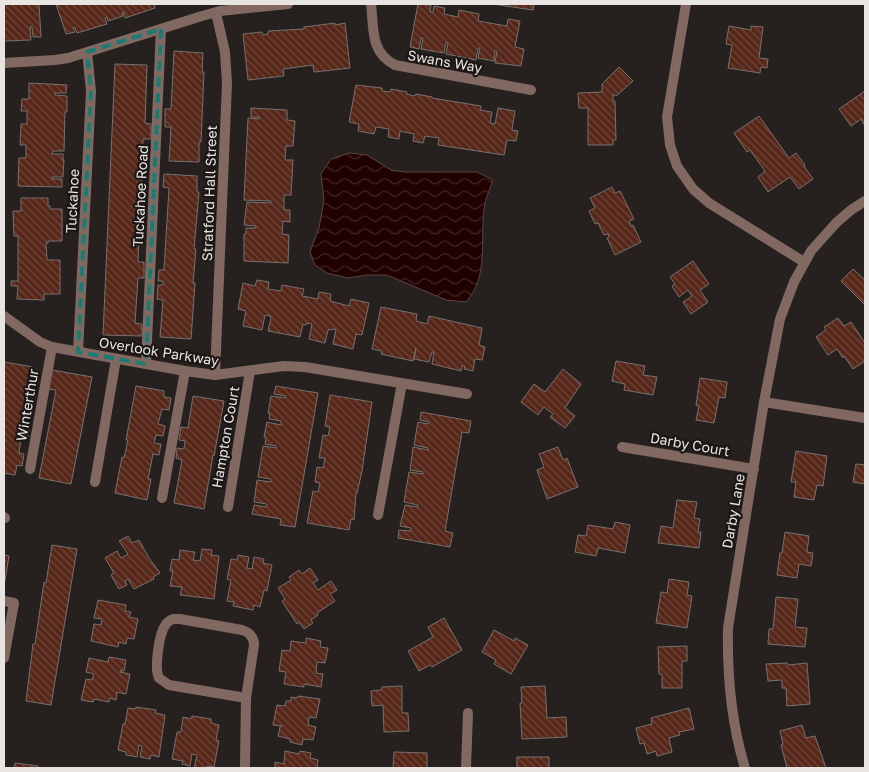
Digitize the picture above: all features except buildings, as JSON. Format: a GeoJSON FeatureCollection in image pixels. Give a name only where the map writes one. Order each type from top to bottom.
{"type":"FeatureCollection","features":[{"type":"Feature","properties":{"kind":"street"},"geometry":{"type":"LineString","coordinates":[[4,63],[55,60],[216,13],[288,4]]}},
{"type":"Feature","properties":{"kind":"street","name":"Swans Way"},"geometry":{"type":"LineString","coordinates":[[371,4],[375,44],[382,56],[395,65],[531,90]]}},
{"type":"Feature","properties":{"kind":"street"},"geometry":{"type":"LineString","coordinates":[[686,4],[666,117],[670,145],[677,166],[688,183],[709,203],[804,262]]}},
{"type":"Feature","properties":{"kind":"street","name":"Stratford Hall Street"},"geometry":{"type":"LineString","coordinates":[[215,375],[227,83],[225,52],[216,13]]}},
{"type":"Feature","properties":{"kind":"street","name":"Tuckahoe Road"},"geometry":{"type":"LineString","coordinates":[[146,364],[161,29]]}},
{"type":"Feature","properties":{"kind":"street","name":"Tuckahoe"},"geometry":{"type":"LineString","coordinates":[[78,352],[91,92],[87,52]]}},
{"type":"Feature","properties":{"kind":"street","name":"Darby Lane"},"geometry":{"type":"LineString","coordinates":[[745,768],[733,716],[729,687],[727,665],[728,628],[764,402],[780,319],[794,282],[811,251],[830,229],[851,210],[865,201]]}},
{"type":"Feature","properties":{"kind":"street","name":"Overlook Parkway"},"geometry":{"type":"LineString","coordinates":[[4,316],[40,342],[52,347],[185,371],[215,375],[284,366],[300,366],[467,394]]}},
{"type":"Feature","properties":{"kind":"street","name":"Winterthur"},"geometry":{"type":"LineString","coordinates":[[30,469],[52,347]]}},
{"type":"Feature","properties":{"kind":"street"},"geometry":{"type":"LineString","coordinates":[[95,482],[116,359]]}},
{"type":"Feature","properties":{"kind":"street"},"geometry":{"type":"LineString","coordinates":[[162,498],[185,371]]}},
{"type":"Feature","properties":{"kind":"street","name":"Hampton Court"},"geometry":{"type":"LineString","coordinates":[[228,507],[250,371]]}},
{"type":"Feature","properties":{"kind":"street"},"geometry":{"type":"LineString","coordinates":[[378,515],[402,383]]}},
{"type":"Feature","properties":{"kind":"street"},"geometry":{"type":"LineString","coordinates":[[764,402],[865,418]]}},
{"type":"Feature","properties":{"kind":"street","name":"Darby Court"},"geometry":{"type":"LineString","coordinates":[[622,447],[754,469]]}},
{"type":"Feature","properties":{"kind":"street"},"geometry":{"type":"LineString","coordinates":[[4,658],[9,602]]}},
{"type":"Feature","properties":{"kind":"street"},"geometry":{"type":"LineString","coordinates":[[245,768],[246,698],[254,645],[251,634],[242,630],[180,619],[166,623],[162,631],[156,667],[158,678],[169,685],[246,698]]}},
{"type":"Feature","properties":{"kind":"street"},"geometry":{"type":"LineString","coordinates":[[466,768],[468,713]]}},
{"type":"Feature","properties":{"kind":"highlighted area"},"geometry":{"type":"Polygon","coordinates":[[[161,29],[146,364],[78,352],[91,91],[87,52],[161,29]]]}},
{"type":"Feature","properties":{"kind":"water"},"geometry":{"type":"Polygon","coordinates":[[[349,153],[367,155],[391,170],[405,172],[477,172],[493,180],[484,209],[481,270],[473,292],[466,302],[446,300],[387,275],[367,275],[348,278],[327,273],[315,265],[310,252],[319,228],[324,200],[321,174],[331,159],[349,153]]]}}]}
